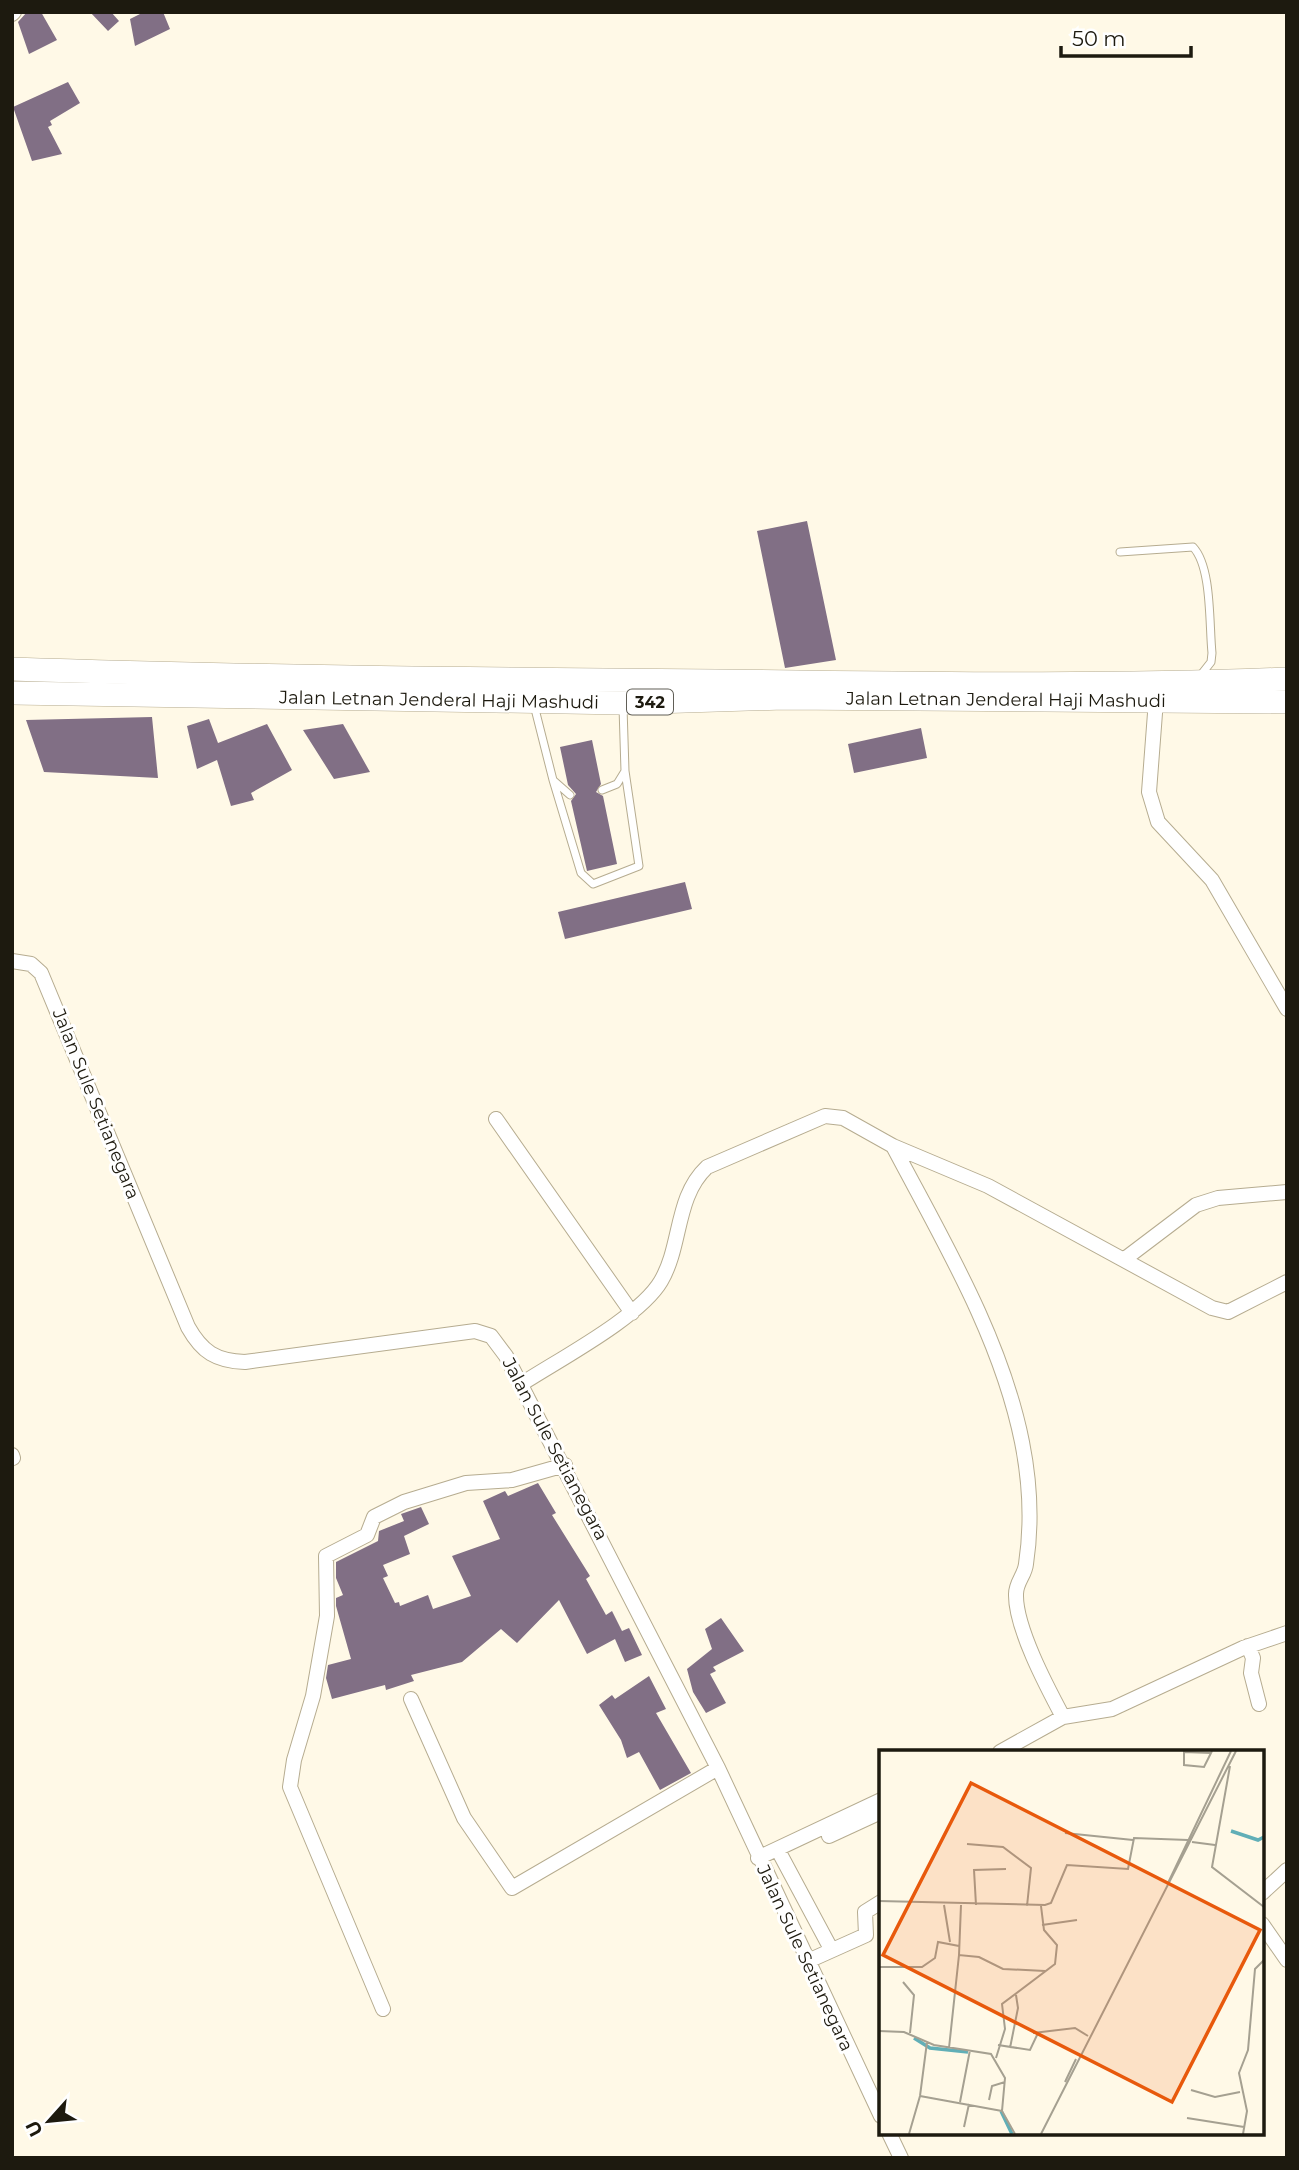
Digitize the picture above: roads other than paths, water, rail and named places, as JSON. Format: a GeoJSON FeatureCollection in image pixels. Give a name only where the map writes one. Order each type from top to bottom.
{"type":"FeatureCollection","features":[{"type":"Feature","properties":{"kind":"main road","name":"Jalan Letnan Jenderal Haji Mashudi"},"geometry":{"type":"LineString","coordinates":[[12,670],[223,677],[1203,689],[1287,702]]}},
{"type":"Feature","properties":{"kind":"main road","name":"Jalan Letnan Jenderal Haji Mashudi"},"geometry":{"type":"LineString","coordinates":[[12,693],[623,703],[783,698],[1156,700],[1203,689],[1287,679]]}},
{"type":"Feature","properties":{"kind":"street"},"geometry":{"type":"LineString","coordinates":[[1156,700],[1149,792],[1151,807],[1158,822],[1200,864],[1218,889],[1287,1009]]}},
{"type":"Feature","properties":{"kind":"street","name":"Jalan Sule Setianegara"},"geometry":{"type":"LineString","coordinates":[[12,961],[31,964],[41,973],[188,1327],[202,1350],[216,1358],[245,1362],[475,1331],[491,1336],[523,1383],[718,1768],[879,2112]]}},
{"type":"Feature","properties":{"kind":"street"},"geometry":{"type":"LineString","coordinates":[[523,1383],[632,1312],[664,1276],[694,1181],[707,1167],[825,1116],[843,1118],[892,1146],[988,1186],[1126,1258],[1178,1290],[1222,1311],[1236,1309],[1287,1282]]}},
{"type":"Feature","properties":{"kind":"street"},"geometry":{"type":"LineString","coordinates":[[496,1119],[632,1312]]}},
{"type":"Feature","properties":{"kind":"street"},"geometry":{"type":"LineString","coordinates":[[892,1146],[951,1255],[1003,1373],[1016,1415],[1030,1511],[1026,1568],[1016,1596],[1023,1631],[1063,1717]]}},
{"type":"Feature","properties":{"kind":"street"},"geometry":{"type":"LineString","coordinates":[[1126,1258],[1204,1202],[1287,1192]]}},
{"type":"Feature","properties":{"kind":"street"},"geometry":{"type":"LineString","coordinates":[[383,2009],[290,1787],[296,1753],[313,1696],[327,1616],[329,1591],[326,1558],[368,1535],[374,1517],[404,1502],[466,1483],[512,1480],[565,1465]]}},
{"type":"Feature","properties":{"kind":"street"},"geometry":{"type":"LineString","coordinates":[[1014,1748],[1063,1717],[1123,1705],[1248,1646],[1287,1633]]}},
{"type":"Feature","properties":{"kind":"street"},"geometry":{"type":"LineString","coordinates":[[1248,1646],[1253,1657],[1251,1673],[1259,1704]]}},
{"type":"Feature","properties":{"kind":"street"},"geometry":{"type":"LineString","coordinates":[[411,1699],[464,1818],[512,1888],[718,1768]]}},
{"type":"Feature","properties":{"kind":"street"},"geometry":{"type":"LineString","coordinates":[[758,1858],[879,1801]]}},
{"type":"Feature","properties":{"kind":"street"},"geometry":{"type":"LineString","coordinates":[[829,1836],[879,1813]]}},
{"type":"Feature","properties":{"kind":"street"},"geometry":{"type":"LineString","coordinates":[[779,1852],[831,1949]]}},
{"type":"Feature","properties":{"kind":"street"},"geometry":{"type":"LineString","coordinates":[[1264,1890],[1287,1870]]}},
{"type":"Feature","properties":{"kind":"street"},"geometry":{"type":"LineString","coordinates":[[808,1961],[866,1934],[865,1910],[879,1903]]}},
{"type":"Feature","properties":{"kind":"street"},"geometry":{"type":"LineString","coordinates":[[1264,1927],[1287,1960]]}},
{"type":"Feature","properties":{"kind":"street"},"geometry":{"type":"LineString","coordinates":[[890,2135],[901,2158]]}},
{"type":"Feature","properties":{"kind":"lane"},"geometry":{"type":"LineString","coordinates":[[1120,552],[1193,547],[1199,554],[1207,587],[1212,653],[1212,662],[1203,689]]}},
{"type":"Feature","properties":{"kind":"lane"},"geometry":{"type":"LineString","coordinates":[[533,701],[581,873],[593,884],[639,866],[625,771],[623,703]]}},
{"type":"Feature","properties":{"kind":"lane"},"geometry":{"type":"LineString","coordinates":[[602,790],[617,785],[625,771]]}},
{"type":"Feature","properties":{"kind":"lane"},"geometry":{"type":"LineString","coordinates":[[553,780],[570,795]]}}]}
